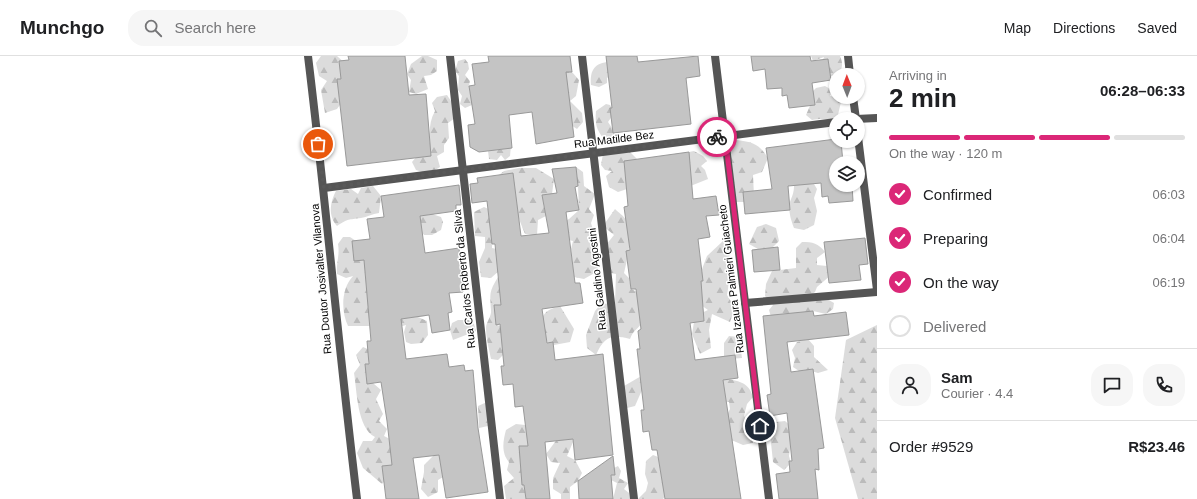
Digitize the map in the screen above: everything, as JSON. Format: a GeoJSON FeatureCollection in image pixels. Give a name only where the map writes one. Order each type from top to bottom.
{"type":"FeatureCollection","features":[{"type":"Feature","properties":{"kind":"street","name":"Rua Doutor Josivalter Vilanova"},"geometry":{"type":"LineString","coordinates":[[308,56],[324,188],[336,323],[357,499]]}},
{"type":"Feature","properties":{"kind":"street","name":"Rua Carlos Roberto da Silva"},"geometry":{"type":"LineString","coordinates":[[450,56],[500,499]]}},
{"type":"Feature","properties":{"kind":"street","name":"Rua Galdino Agostini"},"geometry":{"type":"LineString","coordinates":[[582,56],[614,342],[634,499]]}},
{"type":"Feature","properties":{"kind":"street","name":"Rua Izaura Palmieri Guiacheto"},"geometry":{"type":"LineString","coordinates":[[715,56],[769,499]]}},
{"type":"Feature","properties":{"kind":"street"},"geometry":{"type":"LineString","coordinates":[[848,56],[849,68]]}},
{"type":"Feature","properties":{"kind":"street"},"geometry":{"type":"LineString","coordinates":[[865,119],[877,118]]}},
{"type":"Feature","properties":{"kind":"street","name":"Rua Matilde Bez"},"geometry":{"type":"LineString","coordinates":[[324,188],[829,123]]}},
{"type":"Feature","properties":{"kind":"street"},"geometry":{"type":"LineString","coordinates":[[745,303],[877,291],[859,148]]}},
{"type":"Feature","properties":{"kind":"green space"},"geometry":{"type":"Polygon","coordinates":[[[321,56],[337,56],[347,65],[340,88],[340,97],[342,102],[337,109],[325,113],[321,90],[327,81],[319,76],[316,63],[321,56]]]}},
{"type":"Feature","properties":{"kind":"green space"},"geometry":{"type":"Polygon","coordinates":[[[422,56],[428,56],[437,60],[437,71],[431,75],[424,76],[428,89],[416,94],[409,92],[411,80],[407,74],[411,64],[422,56]]]}},
{"type":"Feature","properties":{"kind":"green space"},"geometry":{"type":"Polygon","coordinates":[[[811,56],[840,56],[842,65],[841,68],[829,68],[828,76],[822,62],[824,57],[813,61],[811,56]]]}},
{"type":"Feature","properties":{"kind":"green space"},"geometry":{"type":"Polygon","coordinates":[[[465,59],[468,63],[469,69],[465,75],[470,81],[469,90],[473,99],[472,105],[465,108],[460,104],[462,96],[458,90],[459,76],[455,71],[458,61],[465,59]]]}},
{"type":"Feature","properties":{"kind":"green space"},"geometry":{"type":"Polygon","coordinates":[[[607,62],[614,73],[607,78],[607,83],[599,87],[591,85],[593,69],[602,63],[607,62]]]}},
{"type":"Feature","properties":{"kind":"green space"},"geometry":{"type":"Polygon","coordinates":[[[566,72],[572,72],[579,80],[576,96],[570,101],[582,113],[583,122],[577,129],[571,125],[564,94],[569,92],[563,81],[566,72]]]}},
{"type":"Feature","properties":{"kind":"green space"},"geometry":{"type":"Polygon","coordinates":[[[825,86],[829,88],[829,104],[841,104],[839,112],[829,112],[829,119],[812,120],[806,115],[812,101],[810,94],[816,88],[825,86]]]}},
{"type":"Feature","properties":{"kind":"green space"},"geometry":{"type":"Polygon","coordinates":[[[447,95],[453,104],[455,118],[448,123],[449,138],[444,145],[444,152],[437,156],[440,167],[429,174],[416,170],[412,162],[418,155],[431,156],[430,127],[432,116],[435,111],[432,103],[437,97],[447,95]]]}},
{"type":"Feature","properties":{"kind":"green space"},"geometry":{"type":"Polygon","coordinates":[[[606,104],[610,105],[615,112],[608,122],[612,128],[619,132],[618,138],[605,140],[597,127],[596,111],[606,104]]]}},
{"type":"Feature","properties":{"kind":"green space"},"geometry":{"type":"Polygon","coordinates":[[[737,140],[755,144],[768,158],[762,172],[753,175],[754,196],[744,202],[734,202],[729,147],[737,140]]]}},
{"type":"Feature","properties":{"kind":"green space"},"geometry":{"type":"Polygon","coordinates":[[[506,144],[511,145],[510,156],[505,160],[501,155],[497,160],[489,159],[488,151],[495,148],[499,150],[506,144]]]}},
{"type":"Feature","properties":{"kind":"green space"},"geometry":{"type":"Polygon","coordinates":[[[629,151],[637,159],[627,189],[618,192],[609,187],[606,176],[612,171],[605,170],[601,165],[603,154],[629,151]]]}},
{"type":"Feature","properties":{"kind":"green space"},"geometry":{"type":"Polygon","coordinates":[[[694,151],[703,156],[707,161],[701,166],[705,170],[708,179],[688,187],[684,164],[689,152],[694,151]]]}},
{"type":"Feature","properties":{"kind":"green space"},"geometry":{"type":"Polygon","coordinates":[[[576,167],[583,172],[584,186],[595,194],[589,209],[594,215],[591,223],[594,233],[587,237],[597,258],[598,271],[584,279],[574,277],[571,249],[573,241],[560,238],[557,225],[569,219],[579,210],[578,186],[573,178],[576,167]]]}},
{"type":"Feature","properties":{"kind":"green space"},"geometry":{"type":"Polygon","coordinates":[[[519,168],[536,168],[554,179],[552,194],[543,202],[546,216],[538,220],[537,235],[525,234],[519,219],[511,207],[516,198],[499,175],[504,171],[519,168]]]}},
{"type":"Feature","properties":{"kind":"green space"},"geometry":{"type":"Polygon","coordinates":[[[785,184],[814,184],[817,189],[814,198],[817,211],[814,225],[804,230],[794,228],[789,209],[794,186],[785,184]]]}},
{"type":"Feature","properties":{"kind":"green space"},"geometry":{"type":"Polygon","coordinates":[[[373,186],[381,196],[379,213],[363,218],[349,220],[337,226],[331,213],[331,204],[336,191],[351,189],[358,194],[361,188],[373,186]]]}},
{"type":"Feature","properties":{"kind":"green space"},"geometry":{"type":"Polygon","coordinates":[[[484,207],[493,211],[492,248],[501,250],[509,262],[491,278],[481,277],[479,262],[485,248],[485,237],[475,236],[474,212],[484,207]]]}},
{"type":"Feature","properties":{"kind":"green space"},"geometry":{"type":"Polygon","coordinates":[[[615,209],[626,220],[629,233],[629,246],[624,273],[629,278],[631,289],[644,295],[644,314],[643,321],[630,339],[618,337],[609,338],[602,344],[596,355],[587,348],[586,335],[595,311],[601,304],[615,303],[616,274],[610,273],[606,245],[614,235],[603,226],[615,209]]]}},
{"type":"Feature","properties":{"kind":"green space"},"geometry":{"type":"Polygon","coordinates":[[[432,214],[441,217],[443,222],[441,230],[432,235],[424,235],[419,226],[420,216],[432,214]]]}},
{"type":"Feature","properties":{"kind":"green space"},"geometry":{"type":"Polygon","coordinates":[[[766,224],[776,228],[779,241],[772,248],[758,249],[749,244],[757,227],[766,224]]]}},
{"type":"Feature","properties":{"kind":"green space"},"geometry":{"type":"Polygon","coordinates":[[[343,237],[350,237],[356,241],[357,250],[354,258],[370,260],[368,309],[377,310],[375,326],[348,326],[344,314],[343,300],[346,287],[353,276],[346,278],[337,274],[339,252],[338,244],[343,237]]]}},
{"type":"Feature","properties":{"kind":"green space"},"geometry":{"type":"Polygon","coordinates":[[[723,241],[728,244],[730,258],[730,275],[727,295],[735,308],[730,322],[712,314],[709,330],[711,348],[700,354],[692,334],[695,316],[708,310],[698,303],[694,290],[707,256],[723,241]]]}},
{"type":"Feature","properties":{"kind":"green space"},"geometry":{"type":"Polygon","coordinates":[[[802,242],[815,244],[825,252],[817,258],[817,265],[827,266],[831,275],[817,287],[815,292],[811,295],[820,295],[834,303],[833,309],[826,314],[813,311],[773,324],[769,310],[773,305],[765,296],[766,284],[772,271],[796,268],[796,248],[802,242]]]}},
{"type":"Feature","properties":{"kind":"green space"},"geometry":{"type":"Polygon","coordinates":[[[510,276],[497,325],[503,327],[503,355],[498,360],[491,359],[486,328],[491,312],[491,293],[498,277],[510,276]]]}},
{"type":"Feature","properties":{"kind":"green space"},"geometry":{"type":"Polygon","coordinates":[[[560,306],[574,329],[570,342],[554,345],[546,341],[542,328],[542,319],[547,311],[560,306]]]}},
{"type":"Feature","properties":{"kind":"green space"},"geometry":{"type":"Polygon","coordinates":[[[426,307],[426,316],[418,317],[427,321],[428,335],[422,343],[411,344],[406,342],[404,332],[406,325],[396,328],[393,310],[426,307]]]}},
{"type":"Feature","properties":{"kind":"green space"},"geometry":{"type":"Polygon","coordinates":[[[458,320],[469,320],[474,324],[476,331],[453,340],[450,330],[452,323],[458,320]]]}},
{"type":"Feature","properties":{"kind":"green space"},"geometry":{"type":"Polygon","coordinates":[[[877,325],[877,499],[858,499],[835,418],[846,340],[877,325]]]}},
{"type":"Feature","properties":{"kind":"green space"},"geometry":{"type":"Polygon","coordinates":[[[729,336],[739,337],[742,358],[730,359],[724,356],[724,343],[729,336]]]}},
{"type":"Feature","properties":{"kind":"green space"},"geometry":{"type":"Polygon","coordinates":[[[808,339],[814,346],[814,357],[828,370],[818,373],[808,370],[799,371],[793,367],[795,358],[792,350],[797,342],[808,339]]]}},
{"type":"Feature","properties":{"kind":"green space"},"geometry":{"type":"Polygon","coordinates":[[[363,347],[370,350],[366,377],[381,390],[376,399],[383,414],[379,421],[387,429],[384,436],[394,441],[394,471],[382,484],[363,468],[357,453],[363,441],[372,441],[375,437],[369,432],[361,418],[357,399],[354,373],[360,365],[356,355],[363,347]]]}},
{"type":"Feature","properties":{"kind":"green space"},"geometry":{"type":"Polygon","coordinates":[[[643,375],[642,390],[635,406],[627,408],[624,386],[643,375]]]}},
{"type":"Feature","properties":{"kind":"green space"},"geometry":{"type":"Polygon","coordinates":[[[727,379],[743,384],[751,392],[753,397],[747,404],[744,416],[750,424],[753,443],[743,445],[729,439],[723,423],[730,409],[729,402],[719,402],[715,383],[727,379]]]}},
{"type":"Feature","properties":{"kind":"green space"},"geometry":{"type":"Polygon","coordinates":[[[487,402],[488,426],[479,428],[478,406],[487,402]]]}},
{"type":"Feature","properties":{"kind":"green space"},"geometry":{"type":"Polygon","coordinates":[[[785,421],[793,428],[789,456],[791,463],[784,470],[773,462],[770,433],[776,422],[785,421]]]}},
{"type":"Feature","properties":{"kind":"green space"},"geometry":{"type":"Polygon","coordinates":[[[516,424],[525,425],[533,430],[522,479],[528,499],[506,499],[504,486],[514,478],[507,470],[509,462],[506,458],[503,447],[504,438],[506,430],[516,424]]]}},
{"type":"Feature","properties":{"kind":"green space"},"geometry":{"type":"Polygon","coordinates":[[[561,434],[572,434],[573,442],[567,456],[575,460],[582,473],[578,481],[570,487],[570,499],[561,499],[561,494],[553,489],[553,478],[560,463],[551,462],[546,454],[561,434]]]}},
{"type":"Feature","properties":{"kind":"green space"},"geometry":{"type":"Polygon","coordinates":[[[434,455],[439,455],[443,477],[438,480],[438,492],[428,497],[421,489],[424,465],[434,455]]]}},
{"type":"Feature","properties":{"kind":"green space"},"geometry":{"type":"Polygon","coordinates":[[[653,455],[666,460],[668,492],[663,499],[638,499],[646,491],[648,483],[645,474],[646,461],[653,455]]]}},
{"type":"Feature","properties":{"kind":"green space"},"geometry":{"type":"Polygon","coordinates":[[[618,466],[621,471],[619,478],[628,483],[624,489],[629,493],[630,499],[613,499],[617,483],[611,480],[612,469],[618,466]]]}},
{"type":"Feature","properties":{"kind":"building"},"geometry":{"type":"Polygon","coordinates":[[[348,56],[405,56],[409,95],[426,94],[431,156],[347,166],[337,79],[341,79],[339,61],[349,60],[348,56]]]}},
{"type":"Feature","properties":{"kind":"building"},"geometry":{"type":"Polygon","coordinates":[[[488,56],[570,56],[572,72],[566,72],[574,137],[536,144],[532,112],[509,115],[512,148],[479,152],[470,147],[468,125],[475,124],[469,86],[475,85],[472,64],[489,62],[488,56]]]}},
{"type":"Feature","properties":{"kind":"building"},"geometry":{"type":"Polygon","coordinates":[[[606,56],[637,56],[638,62],[698,56],[700,76],[686,78],[691,124],[613,133],[610,108],[612,108],[606,56]]]}},
{"type":"Feature","properties":{"kind":"building"},"geometry":{"type":"Polygon","coordinates":[[[751,56],[810,56],[811,61],[828,59],[829,80],[812,83],[815,105],[789,108],[787,95],[782,96],[782,88],[767,89],[765,69],[753,71],[751,56]]]}},
{"type":"Feature","properties":{"kind":"building"},"geometry":{"type":"Polygon","coordinates":[[[829,140],[829,148],[842,148],[842,156],[829,156],[829,192],[852,192],[853,201],[829,203],[828,196],[822,197],[821,183],[788,186],[790,210],[745,214],[743,192],[772,189],[766,148],[829,140]]]}},
{"type":"Feature","properties":{"kind":"building"},"geometry":{"type":"Polygon","coordinates":[[[689,152],[693,199],[716,196],[719,215],[706,216],[710,237],[698,239],[703,281],[701,281],[704,321],[690,323],[695,360],[735,355],[738,378],[723,380],[741,499],[665,499],[657,450],[652,450],[649,431],[643,432],[641,410],[644,410],[637,349],[640,349],[638,331],[641,329],[636,289],[631,289],[626,251],[630,250],[624,207],[628,206],[624,161],[689,152]]]}},
{"type":"Feature","properties":{"kind":"building"},"geometry":{"type":"Polygon","coordinates":[[[576,167],[578,186],[575,187],[579,210],[566,212],[575,283],[580,283],[583,303],[542,309],[547,343],[553,342],[555,360],[603,354],[613,455],[575,460],[573,439],[545,442],[550,499],[526,499],[524,485],[522,485],[519,446],[528,446],[523,406],[515,407],[513,384],[503,385],[501,366],[504,366],[500,324],[496,325],[494,305],[501,305],[495,244],[492,244],[487,201],[472,203],[470,184],[478,183],[477,178],[513,173],[521,236],[549,233],[542,195],[557,193],[552,169],[576,167]]]}},
{"type":"Feature","properties":{"kind":"building"},"geometry":{"type":"Polygon","coordinates":[[[459,185],[461,205],[456,205],[456,211],[420,216],[425,253],[459,248],[463,292],[449,293],[452,312],[448,313],[450,330],[432,333],[429,315],[401,319],[406,359],[447,354],[449,367],[464,365],[465,371],[473,370],[478,428],[488,492],[446,498],[439,455],[413,458],[419,499],[386,499],[382,466],[392,465],[387,421],[381,382],[367,384],[365,364],[369,364],[367,341],[371,341],[364,260],[354,261],[352,241],[370,239],[367,219],[384,217],[381,196],[459,185]]]}},
{"type":"Feature","properties":{"kind":"building"},"geometry":{"type":"Polygon","coordinates":[[[865,238],[868,264],[859,265],[861,280],[829,283],[824,242],[865,238]]]}},
{"type":"Feature","properties":{"kind":"building"},"geometry":{"type":"Polygon","coordinates":[[[778,247],[780,270],[754,272],[752,250],[778,247]]]}},
{"type":"Feature","properties":{"kind":"building"},"geometry":{"type":"Polygon","coordinates":[[[813,311],[814,316],[846,312],[849,335],[787,342],[791,372],[813,369],[824,448],[818,449],[819,470],[815,469],[818,499],[779,499],[776,474],[790,472],[789,461],[792,461],[787,413],[770,416],[767,395],[771,394],[763,316],[813,311]]]}},
{"type":"Feature","properties":{"kind":"building"},"geometry":{"type":"Polygon","coordinates":[[[613,456],[615,475],[611,475],[613,499],[579,499],[578,481],[613,456]]]}},
{"type":"Feature","properties":{"kind":"way so far"},"geometry":{"type":"LineString","coordinates":[[318,144],[324,188],[717,137]]}},
{"type":"Feature","properties":{"kind":"route"},"geometry":{"type":"LineString","coordinates":[[717,137],[725,136],[760,426]]}}]}
